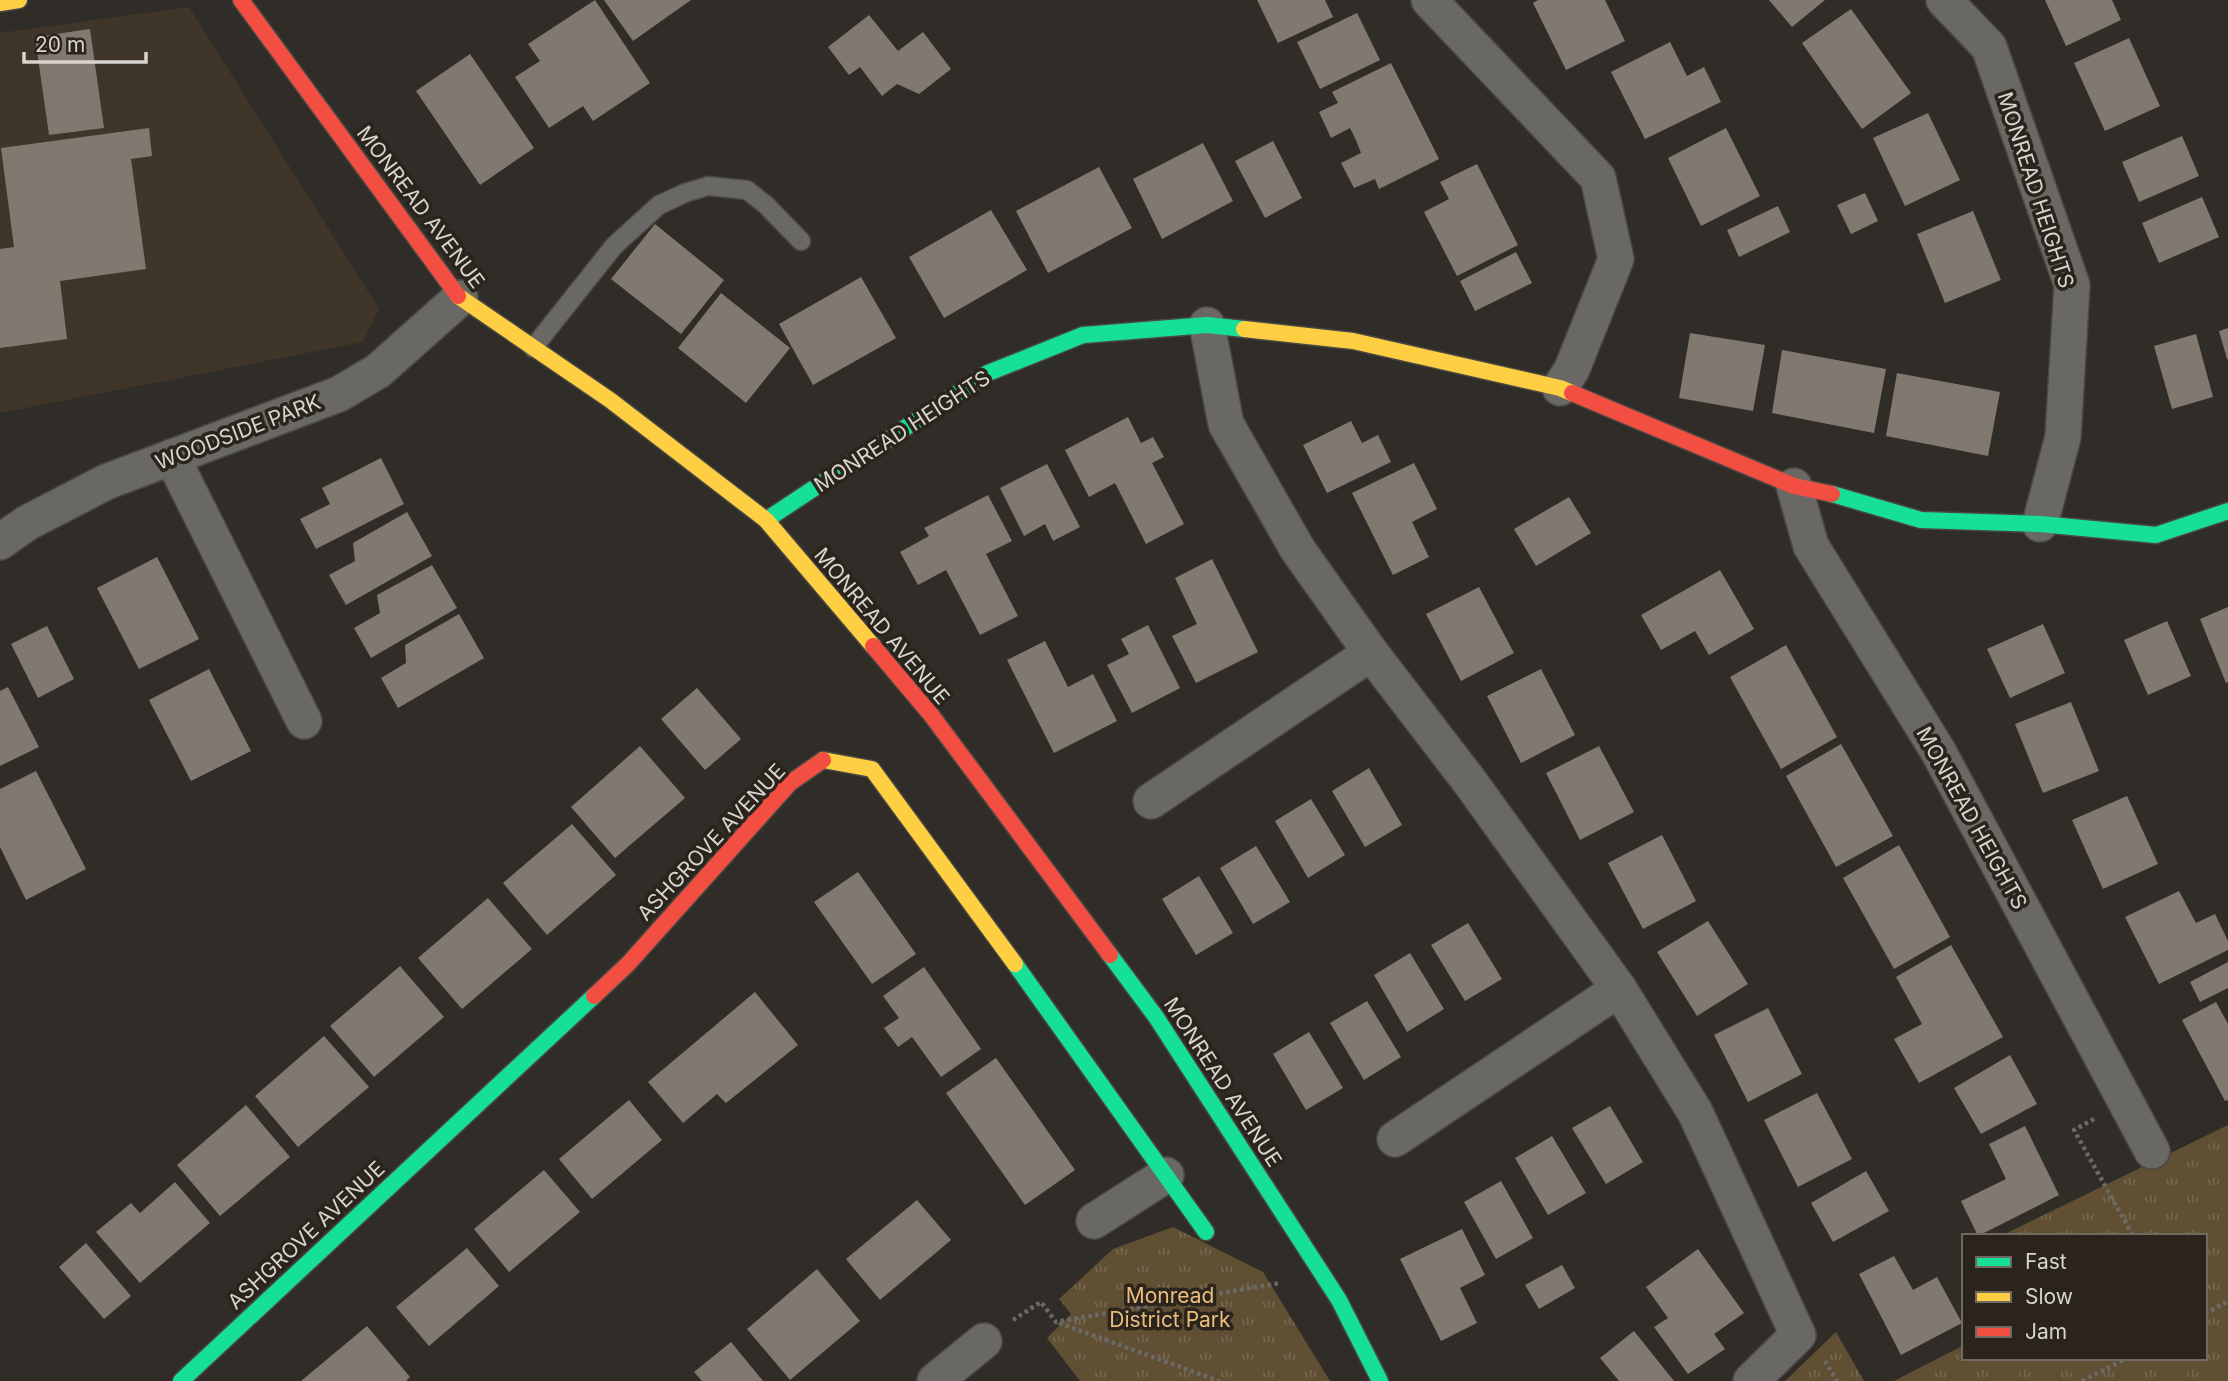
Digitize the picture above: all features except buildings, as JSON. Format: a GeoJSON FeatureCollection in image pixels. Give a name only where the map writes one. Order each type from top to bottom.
{"type":"FeatureCollection","features":[{"type":"Feature","properties":{"kind":"street"},"geometry":{"type":"LineString","coordinates":[[0,3],[19,0]]}},
{"type":"Feature","properties":{"kind":"street","name":"MONREAD AVENUE"},"geometry":{"type":"LineString","coordinates":[[241,0],[460,298],[610,400],[766,520],[932,716],[1156,1017],[1339,1300],[1380,1381]]}},
{"type":"Feature","properties":{"kind":"street"},"geometry":{"type":"LineString","coordinates":[[1429,0],[1598,178],[1616,259],[1572,369],[1560,388]]}},
{"type":"Feature","properties":{"kind":"street","name":"MONREAD HEIGHTS"},"geometry":{"type":"LineString","coordinates":[[1944,0],[1989,47],[2072,285],[2063,437],[2040,524]]}},
{"type":"Feature","properties":{"kind":"street","name":"WOODSIDE PARK"},"geometry":{"type":"LineString","coordinates":[[0,542],[27,523],[106,482],[339,394],[378,371],[460,298]]}},
{"type":"Feature","properties":{"kind":"street"},"geometry":{"type":"LineString","coordinates":[[1207,325],[1226,424],[1298,550],[1619,989],[1695,1112],[1798,1335],[1751,1381]]}},
{"type":"Feature","properties":{"kind":"street","name":"MONREAD HEIGHTS"},"geometry":{"type":"LineString","coordinates":[[766,520],[988,373],[1083,335],[1207,325],[1353,341],[1560,388],[1794,486],[1849,497],[1921,520],[2040,524],[2156,535],[2228,511]]}},
{"type":"Feature","properties":{"kind":"street"},"geometry":{"type":"LineString","coordinates":[[172,457],[304,721]]}},
{"type":"Feature","properties":{"kind":"street","name":"MONREAD HEIGHTS"},"geometry":{"type":"LineString","coordinates":[[1794,486],[1811,545],[1938,751],[2152,1151]]}},
{"type":"Feature","properties":{"kind":"street"},"geometry":{"type":"LineString","coordinates":[[1151,801],[1371,653]]}},
{"type":"Feature","properties":{"kind":"street","name":"ASHGROVE AVENUE"},"geometry":{"type":"LineString","coordinates":[[181,1381],[628,964],[790,783],[823,760],[872,769],[1206,1232]]}},
{"type":"Feature","properties":{"kind":"street"},"geometry":{"type":"LineString","coordinates":[[1395,1139],[1619,989]]}},
{"type":"Feature","properties":{"kind":"street"},"geometry":{"type":"LineString","coordinates":[[1094,1221],[1166,1175]]}},
{"type":"Feature","properties":{"kind":"street"},"geometry":{"type":"LineString","coordinates":[[935,1381],[984,1341]]}},
{"type":"Feature","properties":{"kind":"lane"},"geometry":{"type":"LineString","coordinates":[[533,348],[614,246],[659,205],[685,193],[708,186],[747,190],[766,205],[801,241]]}},
{"type":"Feature","properties":{"kind":"path"},"geometry":{"type":"LineString","coordinates":[[2126,1101],[2074,1130],[2132,1234]]}},
{"type":"Feature","properties":{"kind":"path"},"geometry":{"type":"LineString","coordinates":[[1056,1322],[1284,1282]]}},
{"type":"Feature","properties":{"kind":"path"},"geometry":{"type":"LineString","coordinates":[[2207,1313],[2228,1301]]}},
{"type":"Feature","properties":{"kind":"path"},"geometry":{"type":"LineString","coordinates":[[1041,1302],[1056,1322],[1219,1381]]}},
{"type":"Feature","properties":{"kind":"path"},"geometry":{"type":"LineString","coordinates":[[2082,1381],[2123,1360]]}},
{"type":"Feature","properties":{"kind":"shaded area"},"geometry":{"type":"Polygon","coordinates":[[[189,7],[379,309],[363,342],[0,413],[0,33],[189,7]]]}},
{"type":"Feature","properties":{"kind":"green space"},"geometry":{"type":"Polygon","coordinates":[[[2228,1125],[2228,1381],[1894,1381],[1962,1346],[1962,1360],[2207,1360],[2207,1234],[2005,1234],[2228,1125]]]}},
{"type":"Feature","properties":{"kind":"green space","name":"Monread District Park"},"geometry":{"type":"Polygon","coordinates":[[[1173,1227],[1263,1272],[1330,1381],[1080,1381],[1047,1338],[1071,1314],[1059,1299],[1113,1249],[1173,1227]]]}},
{"type":"Feature","properties":{"kind":"green space"},"geometry":{"type":"Polygon","coordinates":[[[1836,1332],[1864,1381],[1785,1381],[1836,1332]]]}},
{"type":"Feature","properties":{"kind":"traffic: fast"},"geometry":{"type":"LineString","coordinates":[[766,520],[988,373],[1083,335],[1207,325],[1244,329]]}},
{"type":"Feature","properties":{"kind":"traffic: fast"},"geometry":{"type":"LineString","coordinates":[[1832,494],[1921,520],[2040,524],[2156,535],[2228,511]]}},
{"type":"Feature","properties":{"kind":"traffic: fast"},"geometry":{"type":"LineString","coordinates":[[1110,955],[1156,1017],[1339,1300],[1380,1381]]}},
{"type":"Feature","properties":{"kind":"traffic: fast"},"geometry":{"type":"LineString","coordinates":[[1015,964],[1206,1232]]}},
{"type":"Feature","properties":{"kind":"traffic: fast"},"geometry":{"type":"LineString","coordinates":[[181,1381],[594,996]]}},
{"type":"Feature","properties":{"kind":"traffic: slow"},"geometry":{"type":"LineString","coordinates":[[0,3],[19,0]]}},
{"type":"Feature","properties":{"kind":"traffic: slow"},"geometry":{"type":"LineString","coordinates":[[458,296],[610,400],[766,520],[873,646]]}},
{"type":"Feature","properties":{"kind":"traffic: slow"},"geometry":{"type":"LineString","coordinates":[[1244,329],[1353,341],[1572,393]]}},
{"type":"Feature","properties":{"kind":"traffic: slow"},"geometry":{"type":"LineString","coordinates":[[823,760],[872,769],[1015,964]]}},
{"type":"Feature","properties":{"kind":"traffic: jam"},"geometry":{"type":"LineString","coordinates":[[241,0],[458,296]]}},
{"type":"Feature","properties":{"kind":"traffic: jam"},"geometry":{"type":"LineString","coordinates":[[1572,393],[1794,486],[1832,494]]}},
{"type":"Feature","properties":{"kind":"traffic: jam"},"geometry":{"type":"LineString","coordinates":[[873,646],[932,716],[1110,955]]}},
{"type":"Feature","properties":{"kind":"traffic: jam"},"geometry":{"type":"LineString","coordinates":[[594,996],[628,964],[790,783],[823,760]]}}]}
